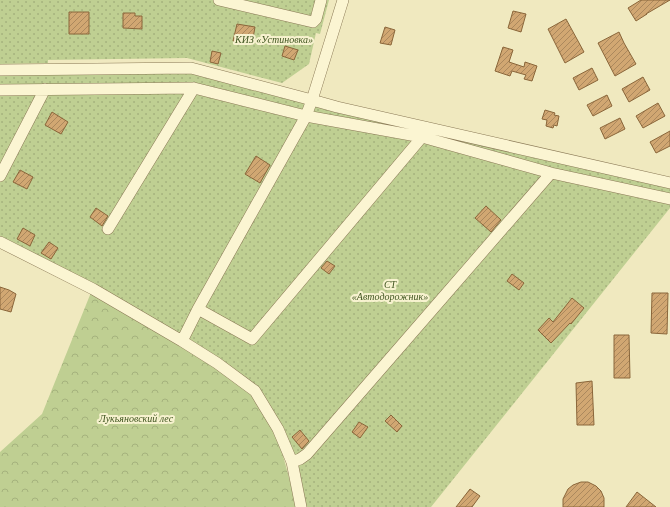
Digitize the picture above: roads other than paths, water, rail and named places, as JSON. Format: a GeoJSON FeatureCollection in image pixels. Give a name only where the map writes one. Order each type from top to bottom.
{"type":"FeatureCollection","features":[{"type":"Feature","properties":{"kind":"street"},"geometry":{"type":"LineString","coordinates":[[218,0],[313,22],[316,19],[321,0]]}},
{"type":"Feature","properties":{"kind":"street"},"geometry":{"type":"LineString","coordinates":[[182,341],[198,309],[306,116],[343,0]]}},
{"type":"Feature","properties":{"kind":"street"},"geometry":{"type":"LineString","coordinates":[[0,70],[191,68],[338,107],[670,183]]}},
{"type":"Feature","properties":{"kind":"street"},"geometry":{"type":"LineString","coordinates":[[0,176],[45,88]]}},
{"type":"Feature","properties":{"kind":"street"},"geometry":{"type":"LineString","coordinates":[[0,90],[45,88],[194,88],[306,116],[422,137],[551,172],[670,199]]}},
{"type":"Feature","properties":{"kind":"street"},"geometry":{"type":"LineString","coordinates":[[108,228],[194,88]]}},
{"type":"Feature","properties":{"kind":"street"},"geometry":{"type":"LineString","coordinates":[[198,309],[252,339],[422,137]]}},
{"type":"Feature","properties":{"kind":"street"},"geometry":{"type":"LineString","coordinates":[[292,462],[307,454],[551,172]]}},
{"type":"Feature","properties":{"kind":"street"},"geometry":{"type":"LineString","coordinates":[[0,242],[92,289],[182,341],[217,363],[255,392],[278,429],[292,462],[301,507]]}},
{"type":"Feature","properties":{"kind":"park label","name":"КИЗ «Устиновка»"},"geometry":{"type":"Point","coordinates":[274,39]}},
{"type":"Feature","properties":{"kind":"park label","name":"СТ «Автодорожник»"},"geometry":{"type":"Point","coordinates":[390,290]}},
{"type":"Feature","properties":{"kind":"park label","name":"Лукьяновский лес"},"geometry":{"type":"Point","coordinates":[136,418]}}]}
